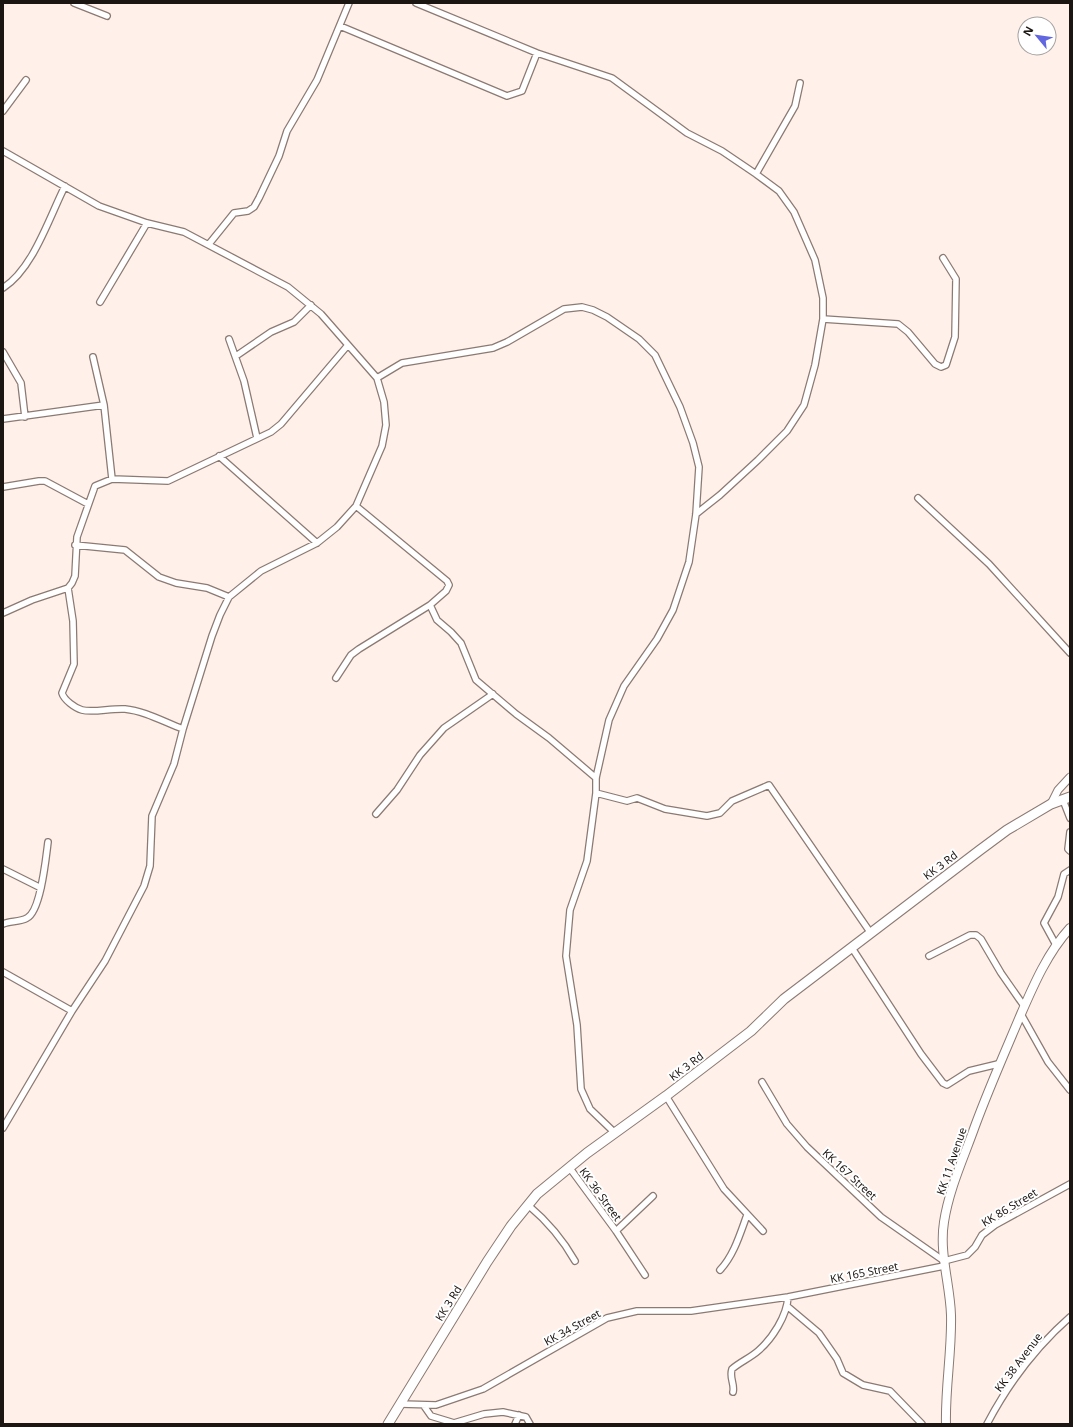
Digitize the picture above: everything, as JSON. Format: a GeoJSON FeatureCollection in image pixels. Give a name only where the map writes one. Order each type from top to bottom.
{"type":"FeatureCollection","features":[{"type":"Feature","properties":{"kind":"highway","name":"KK 3 Rd"},"geometry":{"type":"LineString","coordinates":[[388,1424],[487,1262],[528,1205],[569,1166],[666,1096],[751,1031],[784,999],[852,948],[870,932],[1007,830],[1051,804],[1066,799]]}},
{"type":"Feature","properties":{"kind":"main road","name":"KK 11 Avenue"},"geometry":{"type":"LineString","coordinates":[[946,1424],[951,1314],[944,1263],[943,1231],[948,1205],[998,1064],[1024,1006],[1056,945],[1070,928]]}},
{"type":"Feature","properties":{"kind":"street"},"geometry":{"type":"LineString","coordinates":[[74,3],[107,16]]}},
{"type":"Feature","properties":{"kind":"street"},"geometry":{"type":"LineString","coordinates":[[209,244],[234,214],[248,211],[254,207],[279,156],[287,131],[317,80],[349,3]]}},
{"type":"Feature","properties":{"kind":"street"},"geometry":{"type":"LineString","coordinates":[[416,3],[537,53],[612,78],[687,132],[722,151],[756,174],[779,191],[794,212],[815,260],[823,298],[823,319],[815,365],[804,405],[787,431],[720,495],[696,514]]}},
{"type":"Feature","properties":{"kind":"street"},"geometry":{"type":"LineString","coordinates":[[340,26],[507,96],[522,91],[537,53]]}},
{"type":"Feature","properties":{"kind":"street"},"geometry":{"type":"LineString","coordinates":[[3,111],[26,80]]}},
{"type":"Feature","properties":{"kind":"street"},"geometry":{"type":"LineString","coordinates":[[756,174],[795,106],[800,83]]}},
{"type":"Feature","properties":{"kind":"street"},"geometry":{"type":"LineString","coordinates":[[3,151],[99,206],[147,223],[184,232],[288,286],[322,314],[377,378],[384,402],[386,425],[382,446],[356,506],[337,527],[317,544],[262,571],[229,597],[212,636],[174,764],[152,816],[150,866],[144,886],[105,961],[72,1011],[3,1128]]}},
{"type":"Feature","properties":{"kind":"street"},"geometry":{"type":"LineString","coordinates":[[3,288],[18,276],[27,263],[64,186]]}},
{"type":"Feature","properties":{"kind":"street"},"geometry":{"type":"LineString","coordinates":[[100,302],[147,223]]}},
{"type":"Feature","properties":{"kind":"street"},"geometry":{"type":"LineString","coordinates":[[823,319],[898,324],[908,332],[935,364],[942,367],[946,365],[955,337],[956,279],[943,258]]}},
{"type":"Feature","properties":{"kind":"street"},"geometry":{"type":"LineString","coordinates":[[236,356],[271,332],[294,322],[311,305]]}},
{"type":"Feature","properties":{"kind":"street"},"geometry":{"type":"LineString","coordinates":[[377,378],[389,369],[402,363],[493,348],[507,342],[564,308],[582,307],[593,310],[607,317],[639,339],[654,355],[680,407],[696,455],[699,467],[696,514],[689,562],[673,610],[657,639],[624,686],[604,736],[596,778],[596,793],[587,861],[570,910],[566,956],[577,1025],[582,1089],[590,1109],[615,1133]]}},
{"type":"Feature","properties":{"kind":"street"},"geometry":{"type":"LineString","coordinates":[[229,339],[236,356],[257,438]]}},
{"type":"Feature","properties":{"kind":"street"},"geometry":{"type":"LineString","coordinates":[[3,613],[32,600],[68,588],[72,583],[75,576],[75,545],[95,486],[112,479],[168,481],[271,432],[281,424],[348,345]]}},
{"type":"Feature","properties":{"kind":"street"},"geometry":{"type":"LineString","coordinates":[[3,352],[21,383],[25,417]]}},
{"type":"Feature","properties":{"kind":"street"},"geometry":{"type":"LineString","coordinates":[[93,357],[104,405],[112,479]]}},
{"type":"Feature","properties":{"kind":"street"},"geometry":{"type":"LineString","coordinates":[[3,419],[104,405]]}},
{"type":"Feature","properties":{"kind":"street"},"geometry":{"type":"LineString","coordinates":[[219,456],[317,544]]}},
{"type":"Feature","properties":{"kind":"street"},"geometry":{"type":"LineString","coordinates":[[3,487],[39,480],[45,481],[88,504]]}},
{"type":"Feature","properties":{"kind":"street"},"geometry":{"type":"LineString","coordinates":[[918,498],[989,564],[1070,653]]}},
{"type":"Feature","properties":{"kind":"street"},"geometry":{"type":"LineString","coordinates":[[336,678],[351,655],[430,605],[446,591],[449,586],[447,581],[356,506]]}},
{"type":"Feature","properties":{"kind":"street"},"geometry":{"type":"LineString","coordinates":[[75,545],[125,550],[159,577],[176,583],[207,588],[229,597]]}},
{"type":"Feature","properties":{"kind":"street"},"geometry":{"type":"LineString","coordinates":[[68,588],[72,621],[74,664],[62,693],[63,696],[77,708],[84,711],[109,708],[126,709],[139,712],[183,730]]}},
{"type":"Feature","properties":{"kind":"street"},"geometry":{"type":"LineString","coordinates":[[430,605],[437,620],[452,632],[461,643],[476,680],[516,714],[549,738],[596,778]]}},
{"type":"Feature","properties":{"kind":"street"},"geometry":{"type":"LineString","coordinates":[[376,814],[397,790],[420,755],[444,728],[493,694]]}},
{"type":"Feature","properties":{"kind":"street"},"geometry":{"type":"LineString","coordinates":[[1051,804],[1058,790],[1070,777]]}},
{"type":"Feature","properties":{"kind":"street"},"geometry":{"type":"LineString","coordinates":[[596,793],[627,801],[637,798],[642,799],[665,809],[707,816],[720,813],[732,801],[769,785],[870,932]]}},
{"type":"Feature","properties":{"kind":"street"},"geometry":{"type":"LineString","coordinates":[[1066,799],[1070,818]]}},
{"type":"Feature","properties":{"kind":"street"},"geometry":{"type":"LineString","coordinates":[[1070,832],[1068,849],[1070,852]]}},
{"type":"Feature","properties":{"kind":"street"},"geometry":{"type":"LineString","coordinates":[[3,924],[28,918],[37,904],[48,842]]}},
{"type":"Feature","properties":{"kind":"street"},"geometry":{"type":"LineString","coordinates":[[3,868],[41,888]]}},
{"type":"Feature","properties":{"kind":"street"},"geometry":{"type":"LineString","coordinates":[[1056,945],[1044,923],[1058,897],[1064,874],[1070,870]]}},
{"type":"Feature","properties":{"kind":"street"},"geometry":{"type":"LineString","coordinates":[[929,956],[970,935],[976,935],[1024,1006]]}},
{"type":"Feature","properties":{"kind":"street"},"geometry":{"type":"LineString","coordinates":[[852,948],[921,1054],[943,1083],[947,1085],[969,1071],[998,1064]]}},
{"type":"Feature","properties":{"kind":"street"},"geometry":{"type":"LineString","coordinates":[[3,972],[72,1011]]}},
{"type":"Feature","properties":{"kind":"street"},"geometry":{"type":"LineString","coordinates":[[1021,1014],[1048,1062],[1070,1090]]}},
{"type":"Feature","properties":{"kind":"street","name":"KK 167 Street"},"geometry":{"type":"LineString","coordinates":[[762,1082],[787,1124],[807,1147],[881,1217],[944,1263]]}},
{"type":"Feature","properties":{"kind":"street"},"geometry":{"type":"LineString","coordinates":[[666,1096],[724,1189],[763,1231]]}},
{"type":"Feature","properties":{"kind":"street","name":"KK 36 Street"},"geometry":{"type":"LineString","coordinates":[[569,1166],[616,1231],[653,1196]]}},
{"type":"Feature","properties":{"kind":"street","name":"KK 86 Street"},"geometry":{"type":"LineString","coordinates":[[944,1263],[967,1255],[991,1227],[1070,1184]]}},
{"type":"Feature","properties":{"kind":"street"},"geometry":{"type":"LineString","coordinates":[[528,1205],[557,1233],[575,1261]]}},
{"type":"Feature","properties":{"kind":"street"},"geometry":{"type":"LineString","coordinates":[[720,1270],[728,1260],[747,1215]]}},
{"type":"Feature","properties":{"kind":"street"},"geometry":{"type":"LineString","coordinates":[[616,1231],[645,1275]]}},
{"type":"Feature","properties":{"kind":"street","name":"KK 165 Street"},"geometry":{"type":"LineString","coordinates":[[788,1297],[944,1263]]}},
{"type":"Feature","properties":{"kind":"street"},"geometry":{"type":"LineString","coordinates":[[733,1392],[734,1387],[731,1374],[732,1369],[758,1352],[766,1343],[787,1306],[788,1297]]}},
{"type":"Feature","properties":{"kind":"street","name":"KK 34 Street"},"geometry":{"type":"LineString","coordinates":[[400,1404],[424,1406],[448,1401],[483,1389],[607,1318],[637,1311],[691,1311],[788,1297]]}},
{"type":"Feature","properties":{"kind":"street"},"geometry":{"type":"LineString","coordinates":[[787,1306],[819,1333],[837,1359],[843,1373],[863,1385],[890,1391],[922,1424]]}},
{"type":"Feature","properties":{"kind":"street","name":"KK 38 Avenue"},"geometry":{"type":"LineString","coordinates":[[987,1424],[1026,1364],[1050,1336],[1070,1317]]}},
{"type":"Feature","properties":{"kind":"street"},"geometry":{"type":"LineString","coordinates":[[424,1406],[431,1416],[454,1423],[484,1414],[504,1412],[526,1417],[530,1424]]}},
{"type":"Feature","properties":{"kind":"street"},"geometry":{"type":"LineString","coordinates":[[515,1424],[519,1415]]}}]}
